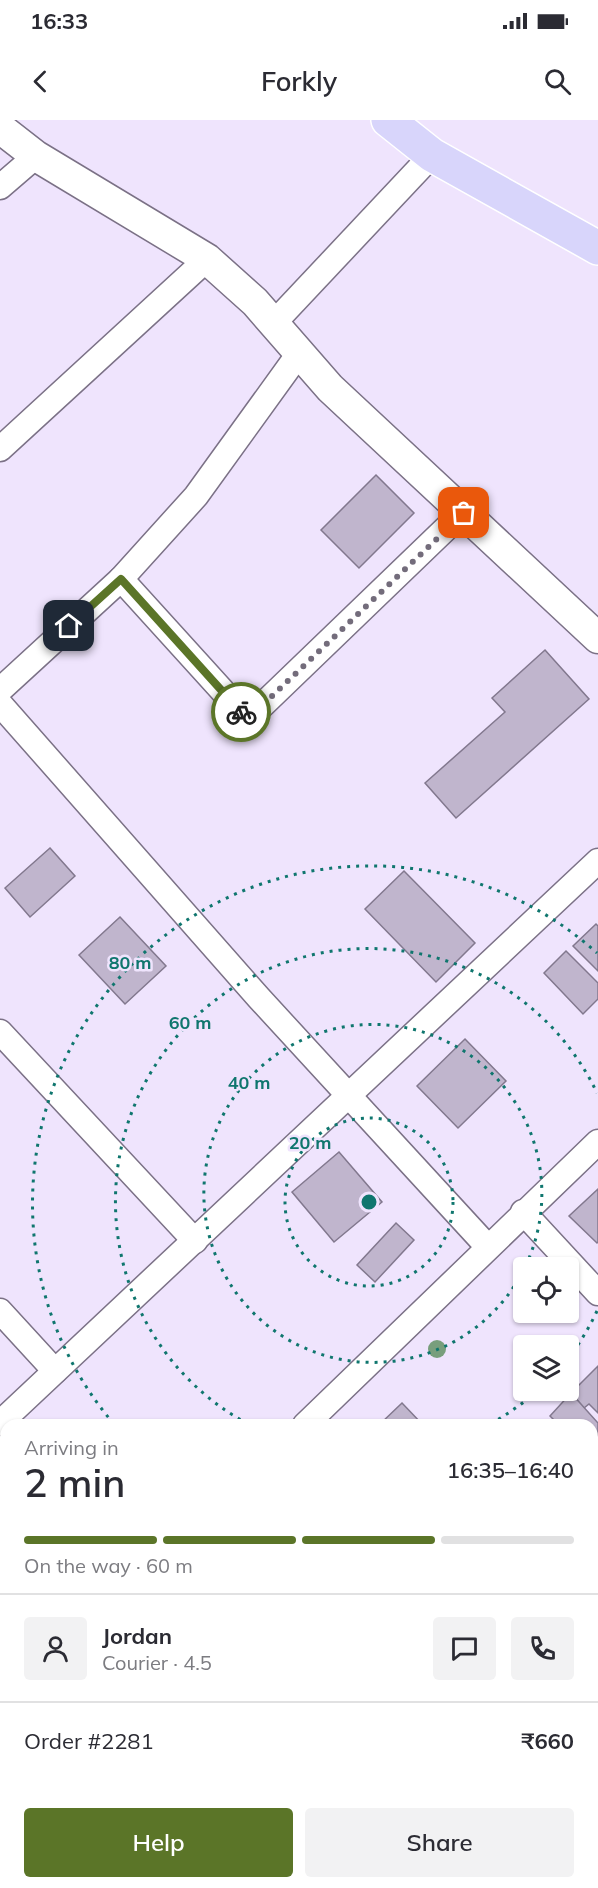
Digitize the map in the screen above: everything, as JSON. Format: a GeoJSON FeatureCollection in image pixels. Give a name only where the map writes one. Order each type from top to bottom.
{"type":"FeatureCollection","features":[{"type":"Feature","properties":{"kind":"main road"},"geometry":{"type":"LineString","coordinates":[[388,120],[432,155],[598,248]]}},
{"type":"Feature","properties":{"kind":"street"},"geometry":{"type":"LineString","coordinates":[[0,128],[36,156],[207,259],[255,302],[330,388],[598,638]]}},
{"type":"Feature","properties":{"kind":"street"},"geometry":{"type":"LineString","coordinates":[[274,323],[432,155]]}},
{"type":"Feature","properties":{"kind":"street"},"geometry":{"type":"LineString","coordinates":[[0,187],[36,156]]}},
{"type":"Feature","properties":{"kind":"street"},"geometry":{"type":"LineString","coordinates":[[0,449],[207,259]]}},
{"type":"Feature","properties":{"kind":"street"},"geometry":{"type":"LineString","coordinates":[[0,690],[121,579],[196,496],[300,352]]}},
{"type":"Feature","properties":{"kind":"street"},"geometry":{"type":"LineString","coordinates":[[121,579],[248,719],[464,513]]}},
{"type":"Feature","properties":{"kind":"street"},"geometry":{"type":"LineString","coordinates":[[0,704],[260,998],[487,1246]]}},
{"type":"Feature","properties":{"kind":"street"},"geometry":{"type":"LineString","coordinates":[[4,1419],[598,861]]}},
{"type":"Feature","properties":{"kind":"street"},"geometry":{"type":"LineString","coordinates":[[0,1032],[195,1241]]}},
{"type":"Feature","properties":{"kind":"street"},"geometry":{"type":"LineString","coordinates":[[311,1419],[487,1246],[598,1142]]}},
{"type":"Feature","properties":{"kind":"street"},"geometry":{"type":"LineString","coordinates":[[523,1212],[598,1293]]}},
{"type":"Feature","properties":{"kind":"street"},"geometry":{"type":"LineString","coordinates":[[0,1311],[56,1371]]}},
{"type":"Feature","properties":{"kind":"building"},"geometry":{"type":"Polygon","coordinates":[[[376,475],[414,513],[359,568],[321,530],[376,475]]]}},
{"type":"Feature","properties":{"kind":"building"},"geometry":{"type":"Polygon","coordinates":[[[545,650],[589,699],[456,818],[425,783],[505,712],[492,698],[545,650]]]}},
{"type":"Feature","properties":{"kind":"building"},"geometry":{"type":"Polygon","coordinates":[[[50,848],[75,876],[30,917],[5,888],[50,848]]]}},
{"type":"Feature","properties":{"kind":"building"},"geometry":{"type":"Polygon","coordinates":[[[404,871],[475,943],[436,982],[365,909],[404,871]]]}},
{"type":"Feature","properties":{"kind":"building"},"geometry":{"type":"Polygon","coordinates":[[[120,917],[166,966],[125,1004],[79,955],[120,917]]]}},
{"type":"Feature","properties":{"kind":"building"},"geometry":{"type":"Polygon","coordinates":[[[596,924],[598,926],[598,971],[573,946],[596,924]]]}},
{"type":"Feature","properties":{"kind":"building"},"geometry":{"type":"Polygon","coordinates":[[[566,951],[598,983],[598,999],[583,1014],[544,973],[566,951]]]}},
{"type":"Feature","properties":{"kind":"building"},"geometry":{"type":"Polygon","coordinates":[[[465,1039],[506,1081],[458,1128],[417,1086],[465,1039]]]}},
{"type":"Feature","properties":{"kind":"building"},"geometry":{"type":"Polygon","coordinates":[[[339,1152],[382,1202],[334,1242],[292,1192],[339,1152]]]}},
{"type":"Feature","properties":{"kind":"building"},"geometry":{"type":"Polygon","coordinates":[[[598,1189],[598,1242],[597,1243],[569,1216],[598,1189]]]}},
{"type":"Feature","properties":{"kind":"building"},"geometry":{"type":"Polygon","coordinates":[[[396,1223],[414,1240],[375,1282],[357,1265],[396,1223]]]}},
{"type":"Feature","properties":{"kind":"building"},"geometry":{"type":"Polygon","coordinates":[[[598,1366],[598,1413],[589,1404],[584,1408],[578,1401],[579,1385],[598,1366]]]}},
{"type":"Feature","properties":{"kind":"building"},"geometry":{"type":"Polygon","coordinates":[[[564,1401],[578,1401],[594,1419],[553,1419],[550,1416],[564,1401]]]}},
{"type":"Feature","properties":{"kind":"building"},"geometry":{"type":"Polygon","coordinates":[[[402,1403],[417,1419],[385,1419],[402,1403]]]}},
{"type":"Feature","properties":{"kind":"way so far"},"geometry":{"type":"LineString","coordinates":[[241,712],[248,719],[464,513]]}},
{"type":"Feature","properties":{"kind":"route"},"geometry":{"type":"LineString","coordinates":[[69,626],[121,579],[241,712]]}}]}
